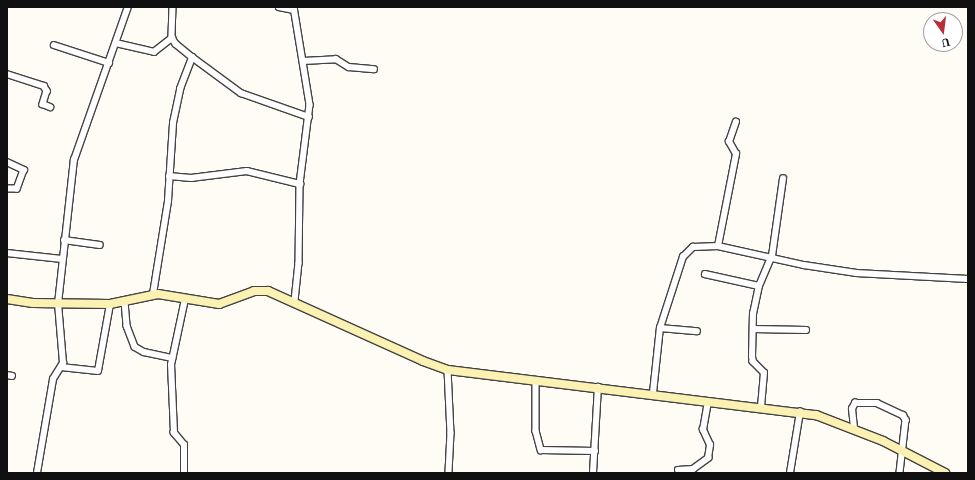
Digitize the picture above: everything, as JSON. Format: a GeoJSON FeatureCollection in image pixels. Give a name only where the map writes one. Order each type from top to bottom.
{"type":"FeatureCollection","features":[{"type":"Feature","properties":{"kind":"street"},"geometry":{"type":"LineString","coordinates":[[37,473],[53,379],[61,367],[63,356],[58,304],[74,160],[128,7]]}},
{"type":"Feature","properties":{"kind":"street"},"geometry":{"type":"LineString","coordinates":[[174,7],[172,38],[176,44],[240,93],[309,117]]}},
{"type":"Feature","properties":{"kind":"street"},"geometry":{"type":"LineString","coordinates":[[279,7],[294,9],[309,93],[309,117],[300,184],[300,263],[295,302]]}},
{"type":"Feature","properties":{"kind":"street"},"geometry":{"type":"LineString","coordinates":[[116,43],[154,52],[172,38]]}},
{"type":"Feature","properties":{"kind":"street"},"geometry":{"type":"LineString","coordinates":[[54,45],[109,63]]}},
{"type":"Feature","properties":{"kind":"street"},"geometry":{"type":"LineString","coordinates":[[153,294],[168,201],[173,123],[182,84],[192,57]]}},
{"type":"Feature","properties":{"kind":"street"},"geometry":{"type":"LineString","coordinates":[[303,61],[336,59],[349,67],[374,69]]}},
{"type":"Feature","properties":{"kind":"street"},"geometry":{"type":"LineString","coordinates":[[7,74],[44,86],[47,90],[43,104],[50,107]]}},
{"type":"Feature","properties":{"kind":"street"},"geometry":{"type":"LineString","coordinates":[[718,246],[736,154],[729,142],[736,122]]}},
{"type":"Feature","properties":{"kind":"street"},"geometry":{"type":"LineString","coordinates":[[7,162],[24,170],[17,188],[7,189]]}},
{"type":"Feature","properties":{"kind":"street"},"geometry":{"type":"LineString","coordinates":[[169,176],[191,178],[222,172],[247,171],[300,184]]}},
{"type":"Feature","properties":{"kind":"street"},"geometry":{"type":"LineString","coordinates":[[760,407],[764,373],[753,362],[753,330],[759,286],[772,256],[783,179]]}},
{"type":"Feature","properties":{"kind":"street"},"geometry":{"type":"LineString","coordinates":[[64,240],[100,245]]}},
{"type":"Feature","properties":{"kind":"street"},"geometry":{"type":"LineString","coordinates":[[653,393],[660,328],[686,251],[693,247],[718,246],[772,256],[804,265],[856,273],[968,279]]}},
{"type":"Feature","properties":{"kind":"street"},"geometry":{"type":"LineString","coordinates":[[7,253],[62,259]]}},
{"type":"Feature","properties":{"kind":"street"},"geometry":{"type":"LineString","coordinates":[[705,274],[759,286]]}},
{"type":"Feature","properties":{"kind":"street"},"geometry":{"type":"LineString","coordinates":[[7,299],[58,304],[110,304],[125,302],[153,294],[219,304],[260,290],[295,302],[423,362],[448,370],[653,393],[708,402],[800,412],[826,417],[854,428],[945,473]]}},
{"type":"Feature","properties":{"kind":"street"},"geometry":{"type":"LineString","coordinates":[[184,473],[184,445],[174,433],[172,358],[185,299]]}},
{"type":"Feature","properties":{"kind":"street"},"geometry":{"type":"LineString","coordinates":[[125,302],[127,326],[135,347],[144,352],[172,358]]}},
{"type":"Feature","properties":{"kind":"street"},"geometry":{"type":"LineString","coordinates":[[61,367],[98,371],[110,304]]}},
{"type":"Feature","properties":{"kind":"street"},"geometry":{"type":"LineString","coordinates":[[660,328],[698,331]]}},
{"type":"Feature","properties":{"kind":"street"},"geometry":{"type":"LineString","coordinates":[[753,330],[806,330]]}},
{"type":"Feature","properties":{"kind":"street"},"geometry":{"type":"LineString","coordinates":[[448,370],[451,433],[449,473]]}},
{"type":"Feature","properties":{"kind":"street"},"geometry":{"type":"LineString","coordinates":[[536,380],[536,431],[541,450],[595,451]]}},
{"type":"Feature","properties":{"kind":"street"},"geometry":{"type":"LineString","coordinates":[[593,473],[598,387]]}},
{"type":"Feature","properties":{"kind":"street"},"geometry":{"type":"LineString","coordinates":[[678,470],[693,469],[708,458],[710,445],[703,430],[708,402]]}},
{"type":"Feature","properties":{"kind":"street"},"geometry":{"type":"LineString","coordinates":[[854,428],[852,409],[855,403],[877,403],[898,410],[906,420],[904,452],[900,473]]}},
{"type":"Feature","properties":{"kind":"street"},"geometry":{"type":"LineString","coordinates":[[790,473],[800,412]]}}]}
